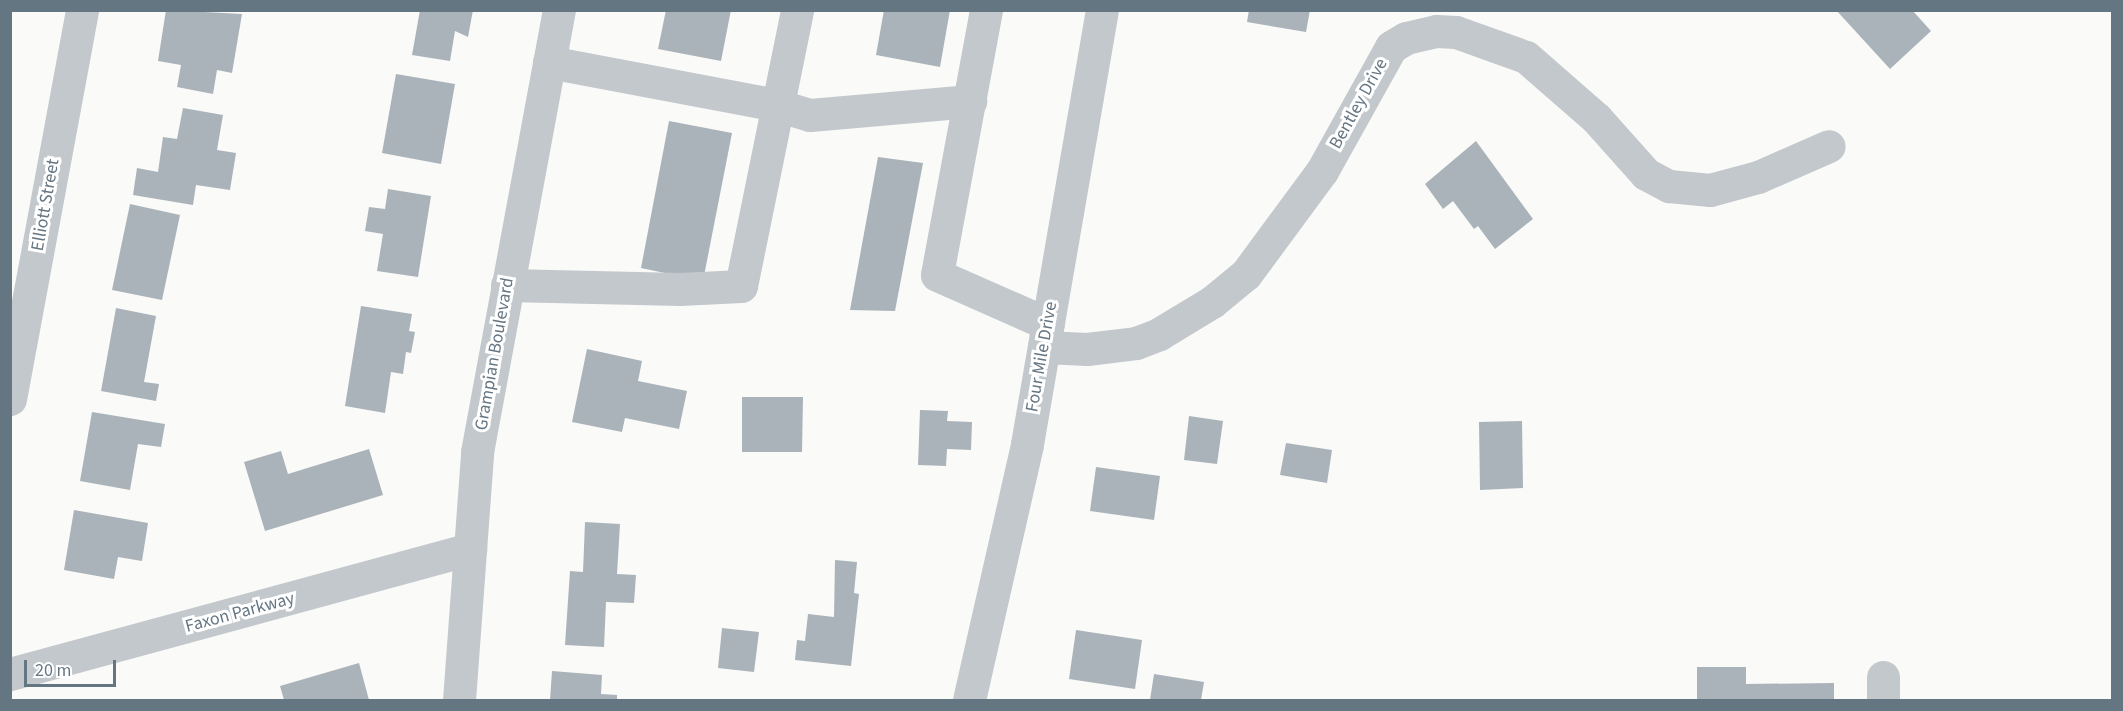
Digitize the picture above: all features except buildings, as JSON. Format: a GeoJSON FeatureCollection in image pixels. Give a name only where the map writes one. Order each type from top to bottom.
{"type":"FeatureCollection","features":[{"type":"Feature","properties":{"kind":"street","name":"Elliott Street"},"geometry":{"type":"LineString","coordinates":[[10,399],[82,10]]}},
{"type":"Feature","properties":{"kind":"street","name":"Grampian Boulevard"},"geometry":{"type":"LineString","coordinates":[[459,700],[477,452],[559,10]]}},
{"type":"Feature","properties":{"kind":"street"},"geometry":{"type":"LineString","coordinates":[[507,285],[680,289],[741,286],[797,10]]}},
{"type":"Feature","properties":{"kind":"street"},"geometry":{"type":"LineString","coordinates":[[986,10],[936,275],[1046,336]]}},
{"type":"Feature","properties":{"kind":"street","name":"Four Mile Drive"},"geometry":{"type":"LineString","coordinates":[[969,700],[1027,444],[1102,10]]}},
{"type":"Feature","properties":{"kind":"street","name":"Bentley Drive"},"geometry":{"type":"LineString","coordinates":[[1046,336],[1087,349],[1137,342],[1159,334],[1212,303],[1246,274],[1322,171],[1391,47],[1406,38],[1436,31],[1456,32],[1526,57],[1596,118],[1646,174],[1670,186],[1710,190],[1758,177],[1829,146]]}},
{"type":"Feature","properties":{"kind":"street"},"geometry":{"type":"LineString","coordinates":[[549,62],[777,105],[810,115],[970,101]]}},
{"type":"Feature","properties":{"kind":"street","name":"Faxon Parkway"},"geometry":{"type":"LineString","coordinates":[[10,674],[470,549]]}}]}
